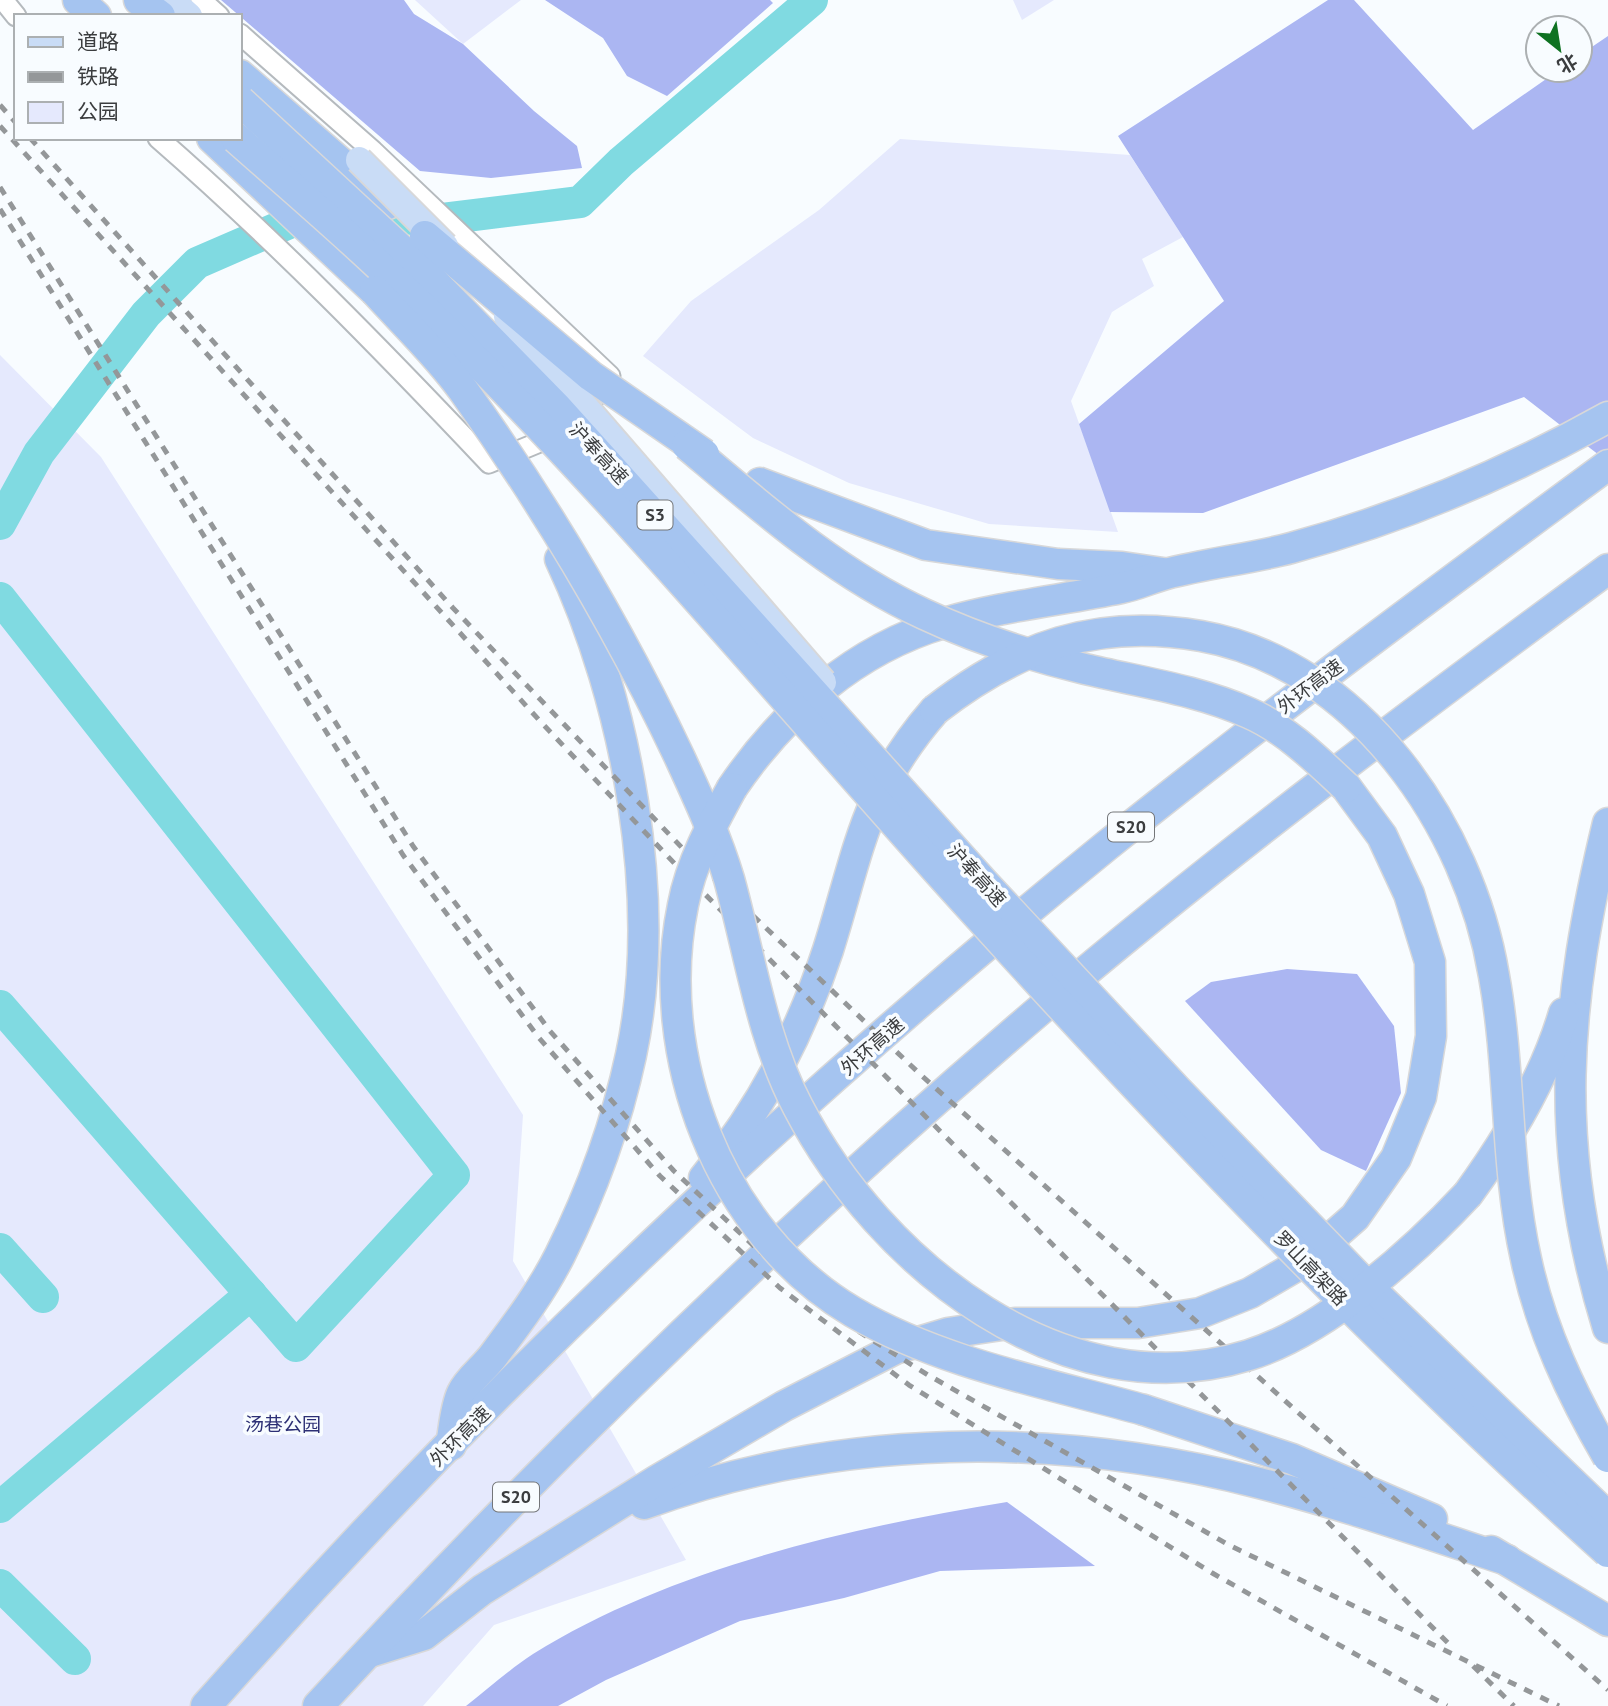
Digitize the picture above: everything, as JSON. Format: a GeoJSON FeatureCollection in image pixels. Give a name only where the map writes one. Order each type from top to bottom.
{"type":"FeatureCollection","features":[{"type":"Feature","properties":{"kind":"highway"},"geometry":{"type":"LineString","coordinates":[[132,0],[147,14]]}},
{"type":"Feature","properties":{"kind":"highway"},"geometry":{"type":"LineString","coordinates":[[139,0],[157,14]]}},
{"type":"Feature","properties":{"kind":"highway"},"geometry":{"type":"LineString","coordinates":[[242,77],[591,376],[688,445],[773,518],[845,571],[925,615],[1011,648],[1189,692],[1250,713],[1303,747],[1346,787],[1382,836],[1409,894],[1430,962],[1431,1035],[1421,1097],[1396,1158],[1355,1217],[1305,1261],[1250,1293],[1200,1313],[1138,1323],[1015,1322],[948,1333],[895,1349],[840,1375],[730,1437],[482,1590],[424,1635],[366,1654]]}},
{"type":"Feature","properties":{"kind":"highway","name":"沪奉高速"},"geometry":{"type":"LineString","coordinates":[[242,103],[410,258],[557,408],[1038,961]]}},
{"type":"Feature","properties":{"kind":"highway"},"geometry":{"type":"LineString","coordinates":[[214,140],[375,291],[461,387],[528,489],[628,654],[680,759],[727,873],[770,1037],[796,1105],[832,1166],[873,1219],[917,1262],[973,1304],[1039,1341],[1108,1364],[1182,1370],[1252,1355],[1316,1323],[1388,1272],[1468,1194],[1500,1150],[1540,1074],[1562,1020],[1578,969],[1608,823]]}},
{"type":"Feature","properties":{"kind":"highway","name":"沪奉高速"},"geometry":{"type":"LineString","coordinates":[[238,140],[392,277],[538,426],[1038,961]]}},
{"type":"Feature","properties":{"kind":"highway"},"geometry":{"type":"LineString","coordinates":[[1608,417],[1509,467],[1369,524],[1289,548],[1166,573],[1125,588],[943,623],[850,667],[796,711],[751,760],[732,789],[709,829],[683,905],[676,949],[676,992],[681,1046],[693,1101],[709,1143],[738,1198],[771,1243],[810,1280],[852,1312],[911,1340],[951,1354],[1144,1410],[1303,1464],[1416,1511],[1507,1560],[1608,1621]]}},
{"type":"Feature","properties":{"kind":"highway"},"geometry":{"type":"LineString","coordinates":[[688,445],[799,500],[926,545],[1058,564],[1122,567],[1166,573]]}},
{"type":"Feature","properties":{"kind":"highway","name":"外环高速"},"geometry":{"type":"LineString","coordinates":[[206,1706],[451,1445],[681,1220],[884,1035],[1103,849],[1339,663],[1608,465]]}},
{"type":"Feature","properties":{"kind":"highway"},"geometry":{"type":"LineString","coordinates":[[451,1445],[462,1392],[518,1323],[558,1258],[592,1185],[618,1108],[631,1053],[641,975],[640,887],[631,780],[602,665],[579,599],[528,489]]}},
{"type":"Feature","properties":{"kind":"highway","name":"S20"},"geometry":{"type":"LineString","coordinates":[[318,1706],[622,1391],[818,1205],[939,1097],[1145,922],[1272,821],[1608,569]]}},
{"type":"Feature","properties":{"kind":"highway"},"geometry":{"type":"LineString","coordinates":[[681,1220],[688,1196],[741,1130],[789,1047],[828,949],[866,818],[893,765],[935,709],[984,674],[1024,653],[1086,635],[1147,630],[1214,639],[1273,660],[1326,692],[1373,733],[1430,807],[1463,870],[1494,973],[1500,1011],[1509,1151],[1526,1261],[1554,1350],[1570,1387],[1608,1457]]}},
{"type":"Feature","properties":{"kind":"highway","name":"罗山高架路"},"geometry":{"type":"LineString","coordinates":[[1038,961],[1365,1284],[1608,1517]]}},
{"type":"Feature","properties":{"kind":"highway","name":"罗山高架路"},"geometry":{"type":"LineString","coordinates":[[1038,961],[1344,1303],[1608,1552]]}},
{"type":"Feature","properties":{"kind":"highway"},"geometry":{"type":"LineString","coordinates":[[1578,969],[1569,1065],[1569,1128],[1583,1233],[1608,1328]]}},
{"type":"Feature","properties":{"kind":"highway"},"geometry":{"type":"LineString","coordinates":[[544,1551],[641,1505],[733,1474],[828,1456],[966,1446],[1100,1454],[1184,1466],[1260,1483],[1507,1560]]}},
{"type":"Feature","properties":{"kind":"main road"},"geometry":{"type":"LineString","coordinates":[[171,0],[187,14]]}},
{"type":"Feature","properties":{"kind":"main road"},"geometry":{"type":"LineString","coordinates":[[242,61],[366,156],[850,713],[1175,1069],[1374,1277],[1608,1503]]}},
{"type":"Feature","properties":{"kind":"main road"},"geometry":{"type":"LineString","coordinates":[[242,135],[274,163],[660,575],[956,906],[1147,1113],[1344,1317],[1608,1566]]}},
{"type":"Feature","properties":{"kind":"street"},"geometry":{"type":"LineString","coordinates":[[3,0],[14,14]]}},
{"type":"Feature","properties":{"kind":"street"},"geometry":{"type":"LineString","coordinates":[[201,0],[217,14]]}},
{"type":"Feature","properties":{"kind":"street"},"geometry":{"type":"LineString","coordinates":[[160,140],[227,198],[340,306],[489,463],[559,434],[594,398],[610,376],[488,262],[366,156],[242,36]]}},
{"type":"Feature","properties":{"kind":"green space"},"geometry":{"type":"Polygon","coordinates":[[[415,0],[521,0],[463,44],[415,0]]]}},
{"type":"Feature","properties":{"kind":"green space"},"geometry":{"type":"Polygon","coordinates":[[[1013,0],[1054,0],[1022,20],[1013,0]]]}},
{"type":"Feature","properties":{"kind":"green space"},"geometry":{"type":"Polygon","coordinates":[[[900,139],[1130,155],[1183,237],[1142,259],[1154,286],[1112,312],[1071,401],[1118,532],[989,524],[849,483],[753,438],[643,356],[691,301],[819,210],[900,139]]]}},
{"type":"Feature","properties":{"kind":"green space","name":"汤巷公园"},"geometry":{"type":"Polygon","coordinates":[[[0,355],[101,457],[523,1115],[513,1261],[686,1560],[494,1625],[423,1706],[0,1706],[0,355]]]}},
{"type":"Feature","properties":{"kind":"shaded area"},"geometry":{"type":"Polygon","coordinates":[[[221,0],[404,0],[414,14],[463,44],[534,111],[577,146],[582,168],[491,178],[420,171],[242,18],[242,14],[237,14],[221,0]]]}},
{"type":"Feature","properties":{"kind":"shaded area"},"geometry":{"type":"Polygon","coordinates":[[[545,0],[770,0],[773,3],[667,96],[627,76],[603,38],[545,0]]]}},
{"type":"Feature","properties":{"kind":"shaded area"},"geometry":{"type":"Polygon","coordinates":[[[1328,0],[1354,0],[1473,130],[1539,84],[1594,84],[1594,46],[1608,36],[1608,462],[1524,397],[1203,513],[1110,512],[1079,424],[1224,301],[1118,136],[1328,0]]]}},
{"type":"Feature","properties":{"kind":"shaded area"},"geometry":{"type":"Polygon","coordinates":[[[1287,969],[1357,974],[1394,1026],[1401,1093],[1366,1171],[1321,1150],[1185,1001],[1211,982],[1287,969]]]}},
{"type":"Feature","properties":{"kind":"shaded area"},"geometry":{"type":"Polygon","coordinates":[[[1007,1502],[1095,1566],[940,1571],[844,1598],[740,1621],[606,1680],[558,1706],[466,1706],[533,1654],[585,1624],[642,1598],[762,1556],[824,1539],[886,1524],[1007,1502]]]}},
{"type":"Feature","properties":{"kind":"waterway"},"geometry":{"type":"LineString","coordinates":[[0,524],[39,453],[146,314],[197,263],[312,213],[351,211],[426,221],[580,202],[621,162],[812,0]]}},
{"type":"Feature","properties":{"kind":"waterway"},"geometry":{"type":"LineString","coordinates":[[0,598],[454,1175],[296,1346],[0,1006]]}},
{"type":"Feature","properties":{"kind":"waterway"},"geometry":{"type":"LineString","coordinates":[[0,1249],[43,1297]]}},
{"type":"Feature","properties":{"kind":"waterway"},"geometry":{"type":"LineString","coordinates":[[0,1507],[251,1294]]}},
{"type":"Feature","properties":{"kind":"waterway"},"geometry":{"type":"LineString","coordinates":[[0,1585],[75,1659]]}},
{"type":"Feature","properties":{"kind":"railway"},"geometry":{"type":"LineString","coordinates":[[0,105],[14,121]]}},
{"type":"Feature","properties":{"kind":"railway"},"geometry":{"type":"LineString","coordinates":[[0,126],[539,720],[675,864],[1450,1645]]}},
{"type":"Feature","properties":{"kind":"railway"},"geometry":{"type":"LineString","coordinates":[[32,140],[453,608],[687,853],[921,1075],[1608,1690]]}},
{"type":"Feature","properties":{"kind":"railway"},"geometry":{"type":"LineString","coordinates":[[0,187],[413,846],[550,1031],[674,1171],[788,1278],[861,1333],[928,1375],[1229,1545],[1559,1706]]}},
{"type":"Feature","properties":{"kind":"railway"},"geometry":{"type":"LineString","coordinates":[[0,209],[403,855],[539,1038],[660,1176],[780,1288],[909,1385],[1214,1574],[1447,1706]]}},
{"type":"Feature","properties":{"kind":"railway"},"geometry":{"type":"LineString","coordinates":[[1473,1666],[1514,1706]]}}]}
